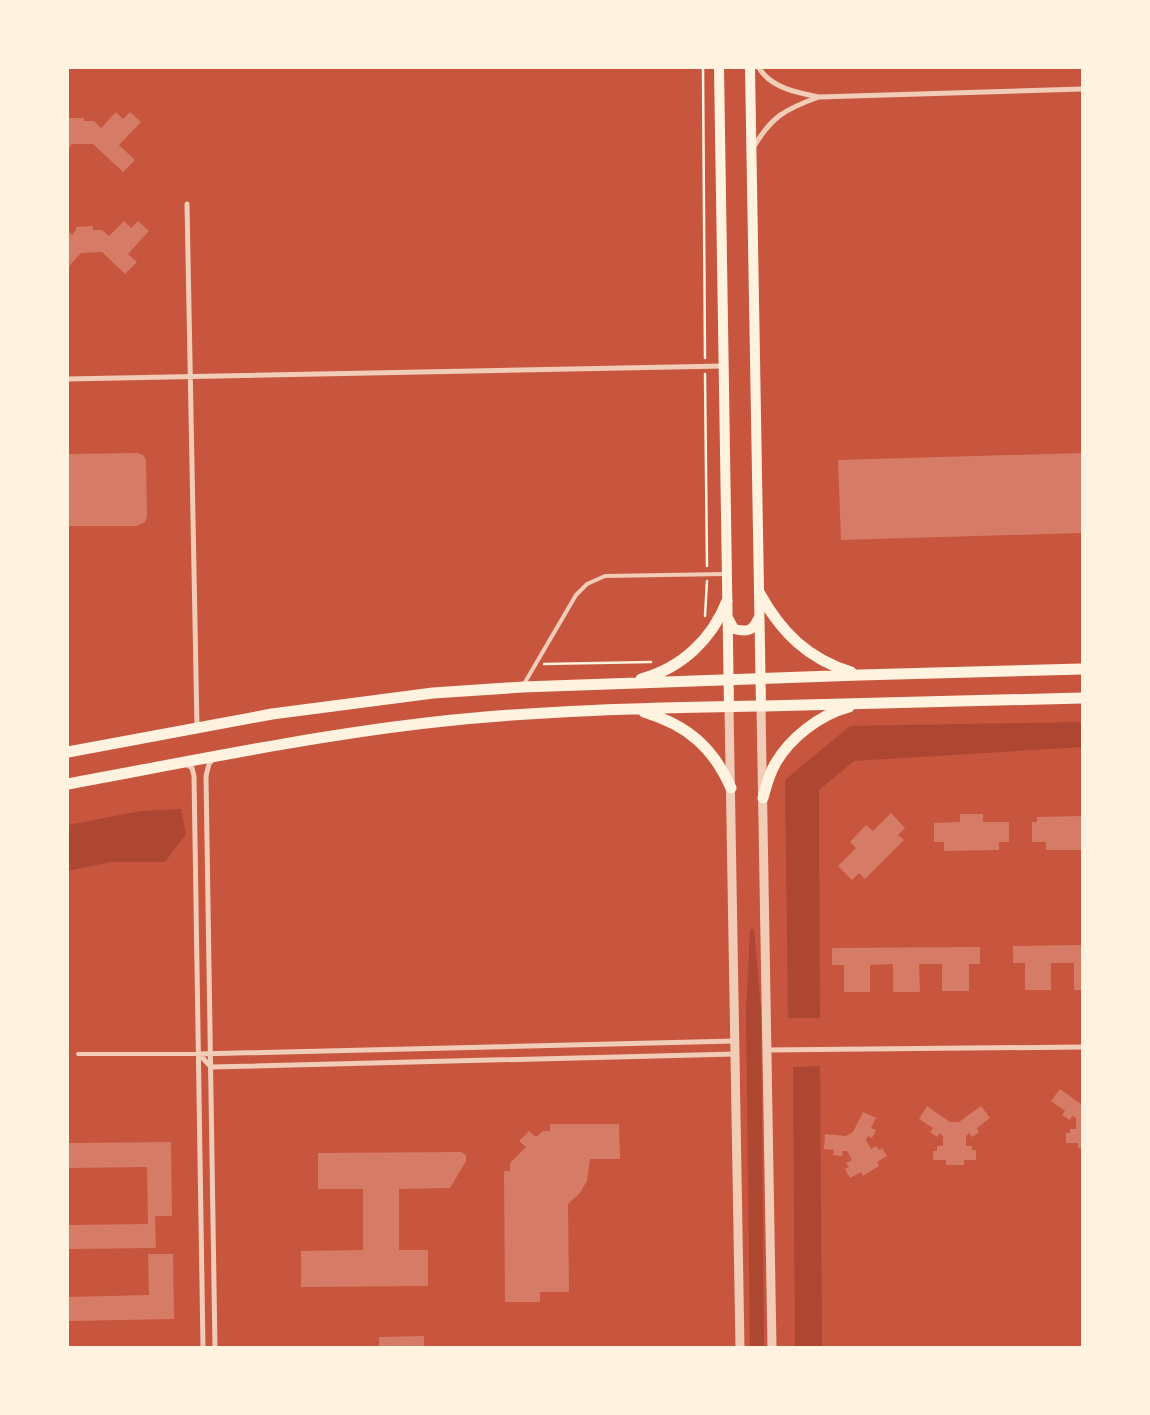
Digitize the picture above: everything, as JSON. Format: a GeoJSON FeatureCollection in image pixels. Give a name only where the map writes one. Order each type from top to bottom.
{"type":"FeatureCollection","features":[{"type":"Feature","properties":{"kind":"main road"},"geometry":{"type":"LineString","coordinates":[[719,68],[729,707]]}},
{"type":"Feature","properties":{"kind":"main road"},"geometry":{"type":"LineString","coordinates":[[750,68],[761,706]]}},
{"type":"Feature","properties":{"kind":"main road"},"geometry":{"type":"LineString","coordinates":[[760,594],[772,615],[800,645],[836,668],[860,675]]}},
{"type":"Feature","properties":{"kind":"main road"},"geometry":{"type":"LineString","coordinates":[[625,684],[653,676],[672,667],[688,656],[712,631],[721,617],[727,601]]}},
{"type":"Feature","properties":{"kind":"main road"},"geometry":{"type":"LineString","coordinates":[[728,617],[734,629],[744,632],[754,628],[760,616]]}},
{"type":"Feature","properties":{"kind":"main road"},"geometry":{"type":"LineString","coordinates":[[68,752],[272,714],[433,692],[523,687],[1082,668]]}},
{"type":"Feature","properties":{"kind":"main road"},"geometry":{"type":"LineString","coordinates":[[68,784],[262,747],[427,723],[520,715],[635,709],[1082,698]]}},
{"type":"Feature","properties":{"kind":"main road"},"geometry":{"type":"LineString","coordinates":[[763,798],[775,765],[794,740],[809,727],[825,717],[843,708],[862,704]]}},
{"type":"Feature","properties":{"kind":"main road"},"geometry":{"type":"LineString","coordinates":[[635,709],[660,716],[699,741],[722,768],[731,788]]}},
{"type":"Feature","properties":{"kind":"street"},"geometry":{"type":"LineString","coordinates":[[759,68],[774,83],[794,92],[819,97],[1082,89]]}},
{"type":"Feature","properties":{"kind":"street"},"geometry":{"type":"LineString","coordinates":[[752,151],[763,131],[776,117],[794,106],[819,97]]}},
{"type":"Feature","properties":{"kind":"street"},"geometry":{"type":"LineString","coordinates":[[187,204],[197,727]]}},
{"type":"Feature","properties":{"kind":"street"},"geometry":{"type":"LineString","coordinates":[[68,379],[724,366]]}},
{"type":"Feature","properties":{"kind":"street"},"geometry":{"type":"LineString","coordinates":[[761,706],[772,1348]]}},
{"type":"Feature","properties":{"kind":"street"},"geometry":{"type":"LineString","coordinates":[[729,707],[740,1348]]}},
{"type":"Feature","properties":{"kind":"street"},"geometry":{"type":"LineString","coordinates":[[216,756],[208,764],[206,776],[216,1348]]}},
{"type":"Feature","properties":{"kind":"street"},"geometry":{"type":"LineString","coordinates":[[183,762],[192,768],[194,776],[203,1348]]}},
{"type":"Feature","properties":{"kind":"street"},"geometry":{"type":"LineString","coordinates":[[198,1054],[735,1041]]}},
{"type":"Feature","properties":{"kind":"street"},"geometry":{"type":"LineString","coordinates":[[767,1050],[1082,1046]]}},
{"type":"Feature","properties":{"kind":"street"},"geometry":{"type":"LineString","coordinates":[[198,1054],[211,1067],[735,1054]]}},
{"type":"Feature","properties":{"kind":"lane"},"geometry":{"type":"LineString","coordinates":[[523,687],[576,595],[588,584],[605,576],[727,574]]}},
{"type":"Feature","properties":{"kind":"lane"},"geometry":{"type":"LineString","coordinates":[[78,1054],[198,1054]]}},
{"type":"Feature","properties":{"kind":"path"},"geometry":{"type":"LineString","coordinates":[[703,68],[707,574],[707,601],[703,621]]}},
{"type":"Feature","properties":{"kind":"path"},"geometry":{"type":"LineString","coordinates":[[536,664],[648,663],[657,661]]}},
{"type":"Feature","properties":{"kind":"shaded area"},"geometry":{"type":"Polygon","coordinates":[[[1082,722],[1082,747],[854,761],[819,790],[820,1018],[788,1018],[785,780],[850,726],[1082,722]]]}},
{"type":"Feature","properties":{"kind":"shaded area"},"geometry":{"type":"Polygon","coordinates":[[[181,809],[186,834],[165,862],[110,862],[68,871],[68,825],[141,811],[181,809]]]}},
{"type":"Feature","properties":{"kind":"shaded area"},"geometry":{"type":"Polygon","coordinates":[[[750,929],[754,929],[761,1010],[764,1348],[750,1347],[746,1010],[750,929]]]}},
{"type":"Feature","properties":{"kind":"shaded area"},"geometry":{"type":"Polygon","coordinates":[[[820,1066],[822,1347],[795,1347],[793,1067],[820,1066]]]}},
{"type":"Feature","properties":{"kind":"building"},"geometry":{"type":"Polygon","coordinates":[[[116,112],[123,119],[130,112],[141,122],[119,145],[135,160],[123,172],[93,144],[72,144],[68,149],[68,118],[84,118],[84,121],[94,121],[101,128],[116,112]]]}},
{"type":"Feature","properties":{"kind":"building"},"geometry":{"type":"Polygon","coordinates":[[[124,221],[131,228],[138,221],[149,231],[128,254],[137,262],[125,274],[102,252],[81,253],[68,267],[68,231],[72,235],[76,227],[93,226],[93,230],[102,230],[109,236],[124,221]]]}},
{"type":"Feature","properties":{"kind":"building"},"geometry":{"type":"Polygon","coordinates":[[[137,453],[143,455],[146,460],[147,516],[145,522],[137,526],[68,526],[68,454],[137,453]]]}},
{"type":"Feature","properties":{"kind":"building"},"geometry":{"type":"Polygon","coordinates":[[[1082,453],[1082,533],[841,540],[838,460],[1082,453]]]}},
{"type":"Feature","properties":{"kind":"building"},"geometry":{"type":"Polygon","coordinates":[[[891,813],[905,828],[898,835],[904,840],[865,879],[859,873],[852,880],[838,866],[856,848],[850,842],[866,825],[873,831],[891,813]]]}},
{"type":"Feature","properties":{"kind":"building"},"geometry":{"type":"Polygon","coordinates":[[[960,814],[983,814],[983,822],[1009,822],[1009,842],[999,842],[999,850],[944,851],[944,842],[934,842],[934,823],[960,822],[960,814]]]}},
{"type":"Feature","properties":{"kind":"building"},"geometry":{"type":"Polygon","coordinates":[[[1082,816],[1082,850],[1046,850],[1046,842],[1032,842],[1032,822],[1037,822],[1037,817],[1082,816]]]}},
{"type":"Feature","properties":{"kind":"building"},"geometry":{"type":"Polygon","coordinates":[[[1082,945],[1082,990],[1074,990],[1074,963],[1051,963],[1051,990],[1025,990],[1025,963],[1013,963],[1013,946],[1082,945]]]}},
{"type":"Feature","properties":{"kind":"building"},"geometry":{"type":"Polygon","coordinates":[[[980,947],[980,964],[969,964],[969,991],[942,991],[942,964],[919,964],[920,992],[893,992],[893,964],[870,965],[870,992],[844,992],[844,965],[832,965],[832,948],[980,947]]]}},
{"type":"Feature","properties":{"kind":"building"},"geometry":{"type":"Polygon","coordinates":[[[1060,1089],[1082,1105],[1082,1148],[1078,1148],[1078,1143],[1066,1143],[1066,1133],[1070,1133],[1070,1129],[1076,1129],[1076,1118],[1072,1116],[1070,1120],[1062,1115],[1065,1111],[1051,1101],[1060,1089]]]}},
{"type":"Feature","properties":{"kind":"building"},"geometry":{"type":"Polygon","coordinates":[[[927,1106],[950,1122],[959,1122],[981,1106],[990,1118],[977,1128],[979,1132],[972,1137],[969,1133],[966,1136],[966,1146],[972,1146],[972,1150],[976,1150],[976,1160],[964,1160],[964,1165],[946,1165],[946,1160],[933,1160],[933,1151],[937,1151],[937,1146],[943,1146],[943,1136],[940,1133],[937,1137],[930,1132],[933,1128],[919,1119],[927,1106]]]}},
{"type":"Feature","properties":{"kind":"building"},"geometry":{"type":"Polygon","coordinates":[[[863,1112],[876,1118],[871,1128],[876,1130],[872,1138],[868,1136],[866,1140],[871,1149],[876,1146],[879,1150],[882,1148],[887,1156],[877,1162],[879,1166],[863,1176],[861,1172],[850,1178],[845,1169],[849,1167],[846,1163],[852,1160],[847,1151],[843,1151],[842,1156],[833,1155],[834,1150],[824,1149],[825,1134],[846,1136],[853,1132],[863,1112]]]}},
{"type":"Feature","properties":{"kind":"building"},"geometry":{"type":"Polygon","coordinates":[[[550,1124],[619,1124],[620,1159],[590,1159],[587,1181],[579,1194],[568,1204],[569,1292],[540,1292],[540,1302],[505,1302],[504,1171],[510,1171],[510,1163],[526,1147],[519,1141],[529,1131],[536,1137],[543,1131],[550,1131],[550,1124]]]}},
{"type":"Feature","properties":{"kind":"building"},"geometry":{"type":"Polygon","coordinates":[[[171,1142],[172,1216],[155,1216],[156,1248],[68,1249],[68,1225],[148,1224],[147,1167],[68,1168],[68,1143],[171,1142]]]}},
{"type":"Feature","properties":{"kind":"building"},"geometry":{"type":"Polygon","coordinates":[[[461,1152],[466,1155],[466,1161],[450,1188],[399,1189],[399,1250],[428,1250],[428,1286],[301,1287],[301,1251],[363,1250],[363,1189],[318,1189],[318,1153],[461,1152]]]}},
{"type":"Feature","properties":{"kind":"building"},"geometry":{"type":"Polygon","coordinates":[[[148,1254],[173,1254],[174,1319],[68,1321],[68,1297],[149,1295],[148,1254]]]}},
{"type":"Feature","properties":{"kind":"building"},"geometry":{"type":"Polygon","coordinates":[[[424,1336],[424,1348],[379,1348],[379,1337],[424,1336]]]}}]}
